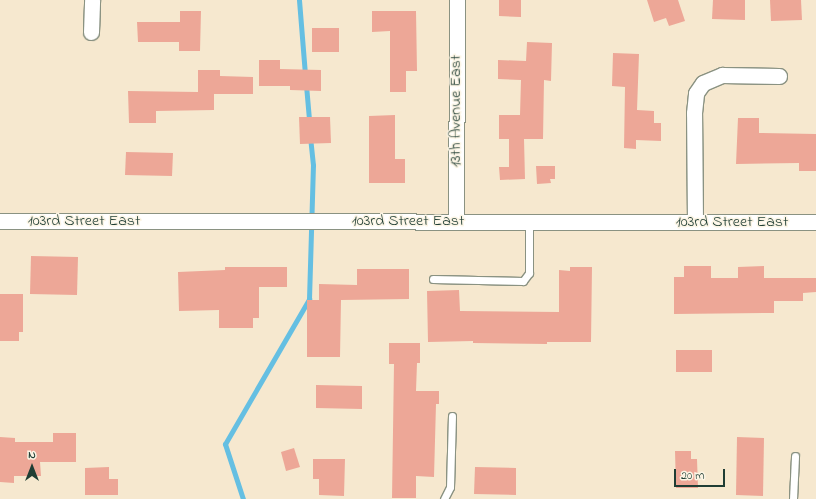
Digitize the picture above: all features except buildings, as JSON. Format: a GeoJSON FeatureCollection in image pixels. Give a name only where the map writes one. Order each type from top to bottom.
{"type":"FeatureCollection","features":[{"type":"Feature","properties":{"kind":"street"},"geometry":{"type":"LineString","coordinates":[[91,32],[92,0]]}},
{"type":"Feature","properties":{"kind":"street","name":"13th Avenue East"},"geometry":{"type":"LineString","coordinates":[[456,221],[457,0]]}},
{"type":"Feature","properties":{"kind":"street"},"geometry":{"type":"LineString","coordinates":[[695,221],[694,113],[696,93],[703,83],[722,75],[779,76]]}},
{"type":"Feature","properties":{"kind":"street","name":"103rd Street East"},"geometry":{"type":"LineString","coordinates":[[0,221],[816,222]]}},
{"type":"Feature","properties":{"kind":"lane"},"geometry":{"type":"LineString","coordinates":[[433,279],[523,281],[529,272],[529,222]]}},
{"type":"Feature","properties":{"kind":"lane"},"geometry":{"type":"LineString","coordinates":[[444,499],[450,487],[452,416]]}},
{"type":"Feature","properties":{"kind":"lane"},"geometry":{"type":"LineString","coordinates":[[793,499],[795,456]]}},
{"type":"Feature","properties":{"kind":"waterway"},"geometry":{"type":"LineString","coordinates":[[299,0],[305,75]]}},
{"type":"Feature","properties":{"kind":"waterway"},"geometry":{"type":"LineString","coordinates":[[306,85],[309,123]]}},
{"type":"Feature","properties":{"kind":"waterway"},"geometry":{"type":"LineString","coordinates":[[243,499],[225,444],[309,299],[313,165],[310,138]]}}]}
